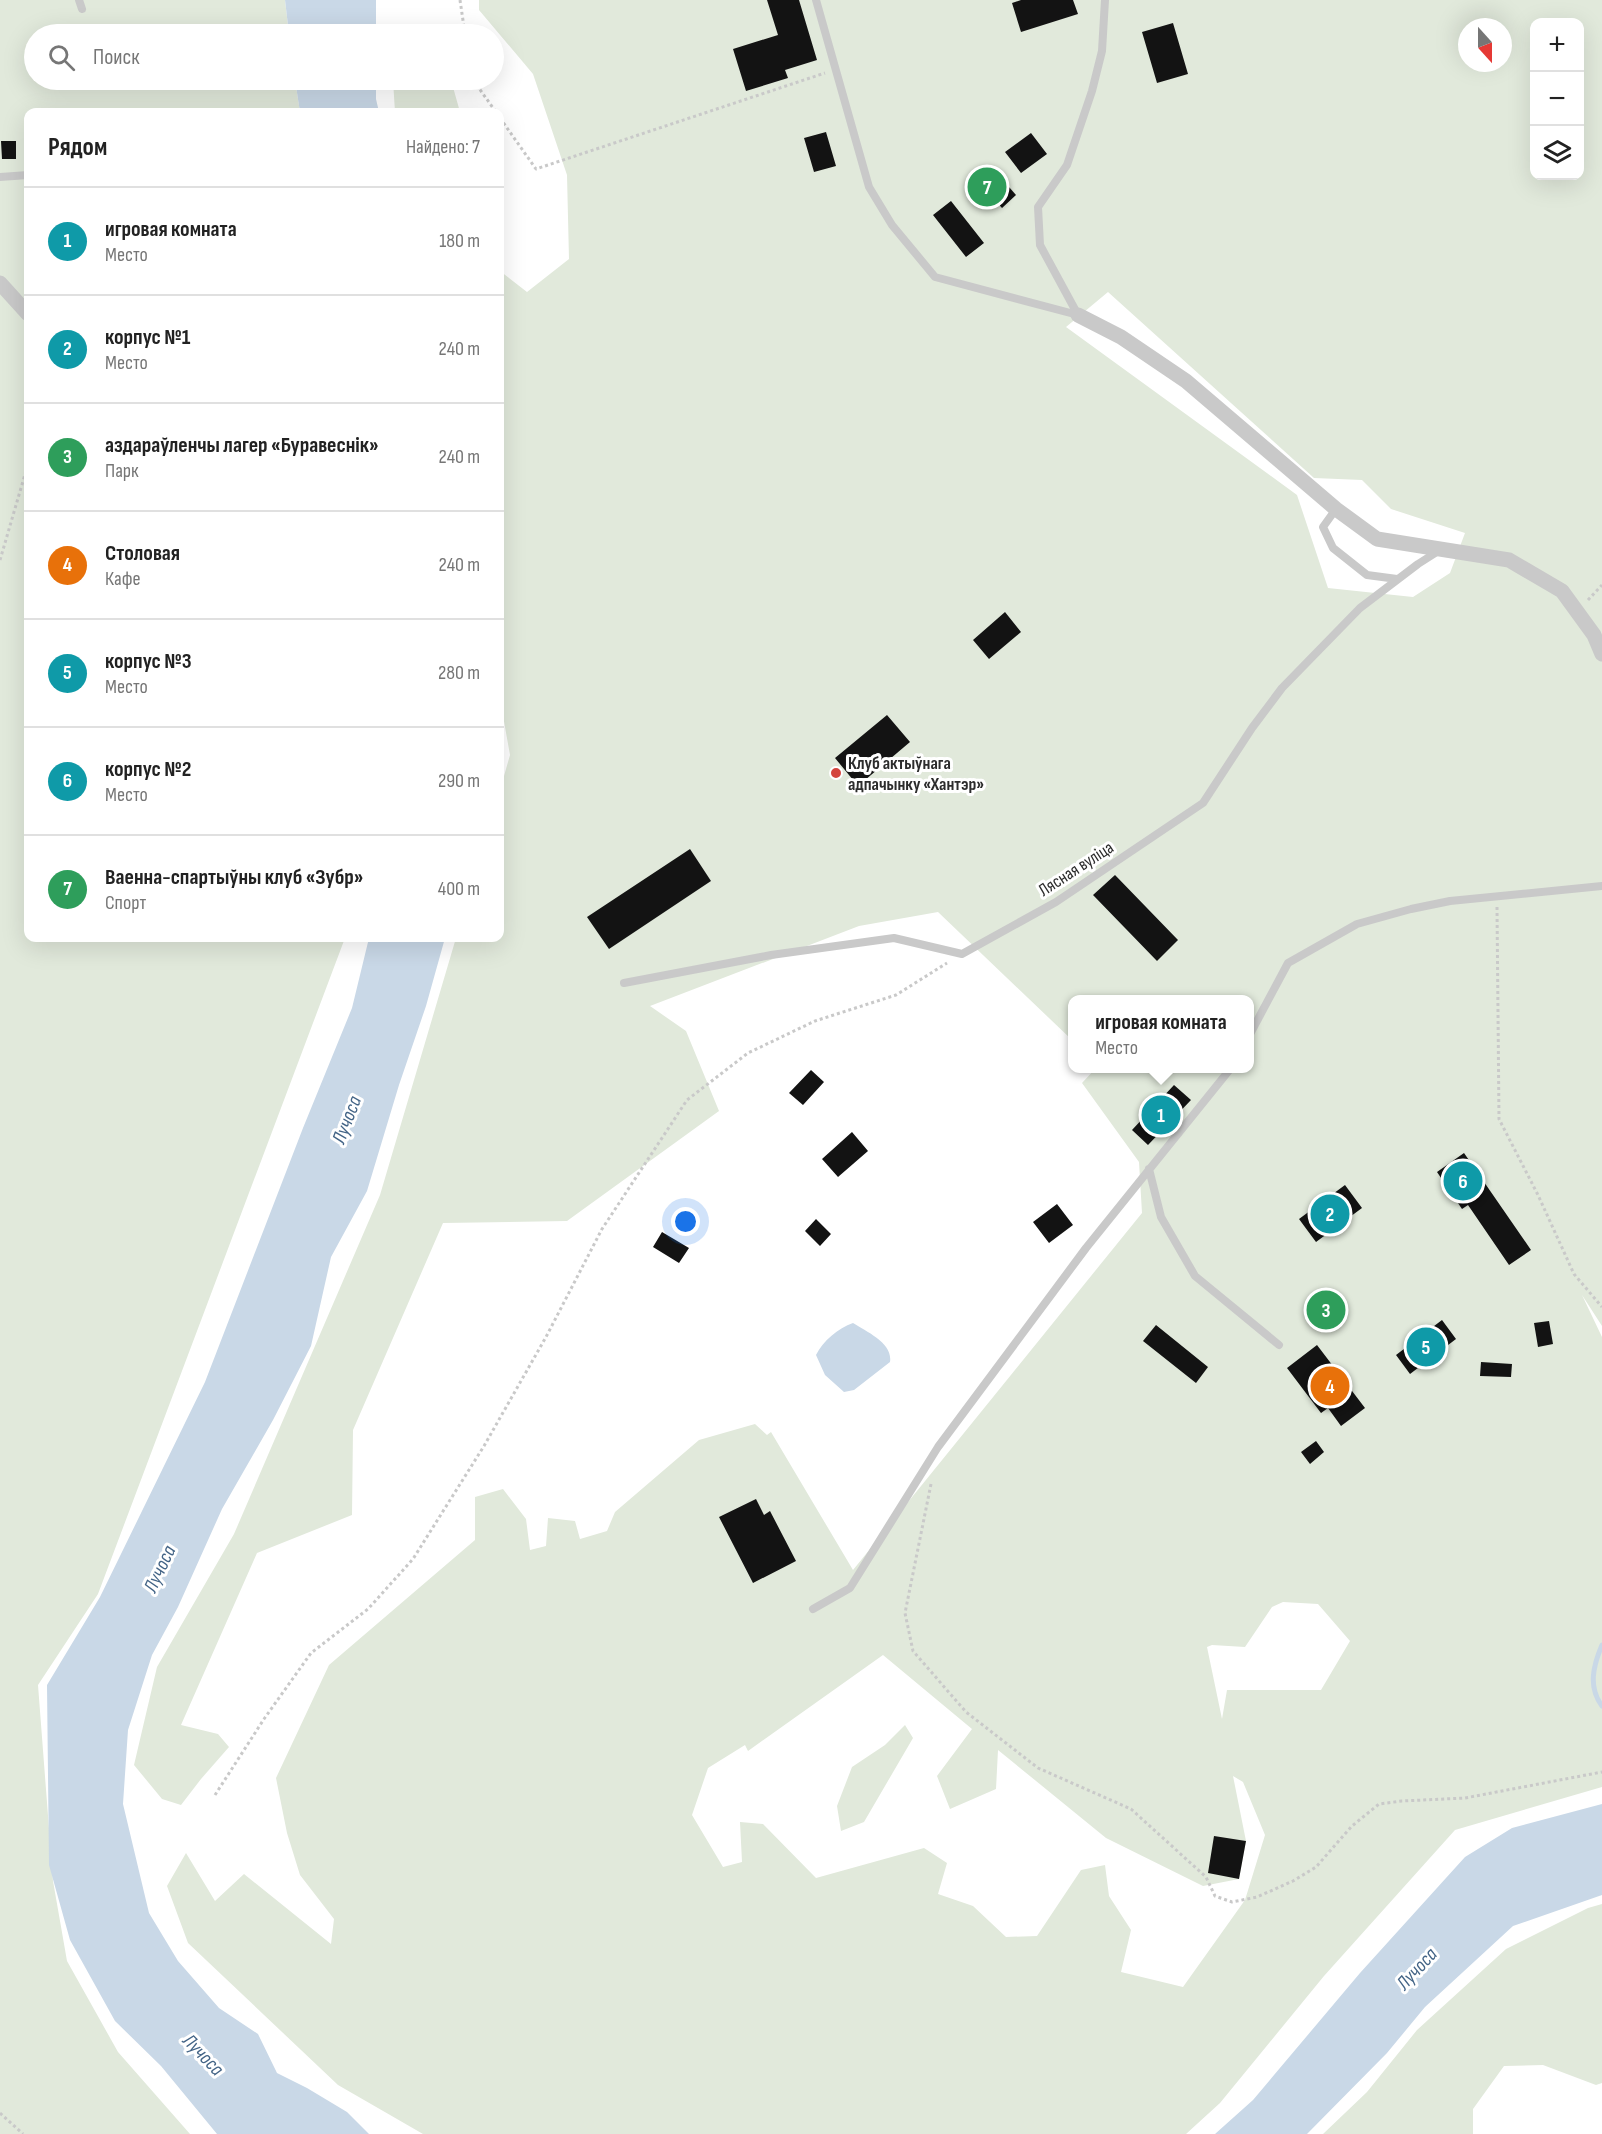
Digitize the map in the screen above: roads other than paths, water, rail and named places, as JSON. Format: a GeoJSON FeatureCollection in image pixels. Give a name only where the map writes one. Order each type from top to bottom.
{"type":"FeatureCollection","features":[{"type":"Feature","properties":{"kind":"street"},"geometry":{"type":"LineString","coordinates":[[0,283],[24,308]]}},
{"type":"Feature","properties":{"kind":"street"},"geometry":{"type":"LineString","coordinates":[[1078,315],[1121,337],[1186,381],[1336,509],[1377,538],[1509,560],[1562,591],[1594,635],[1602,654]]}},
{"type":"Feature","properties":{"kind":"lane"},"geometry":{"type":"LineString","coordinates":[[79,0],[82,9]]}},
{"type":"Feature","properties":{"kind":"lane"},"geometry":{"type":"LineString","coordinates":[[816,0],[869,187],[892,225],[935,277],[1078,315]]}},
{"type":"Feature","properties":{"kind":"lane"},"geometry":{"type":"LineString","coordinates":[[1078,315],[1040,245],[1038,207],[1067,165],[1092,91],[1102,51],[1105,0]]}},
{"type":"Feature","properties":{"kind":"lane"},"geometry":{"type":"LineString","coordinates":[[0,177],[24,175]]}},
{"type":"Feature","properties":{"kind":"lane"},"geometry":{"type":"LineString","coordinates":[[1336,509],[1323,527],[1333,548],[1367,575],[1397,579],[1443,548]]}},
{"type":"Feature","properties":{"kind":"lane","name":"Лясная вуліца"},"geometry":{"type":"LineString","coordinates":[[624,983],[771,955],[894,938],[962,954],[1056,902],[1203,803],[1252,728],[1282,688],[1360,608],[1397,579]]}},
{"type":"Feature","properties":{"kind":"lane"},"geometry":{"type":"LineString","coordinates":[[1254,1027],[1288,963],[1357,924],[1450,901],[1602,886]]}},
{"type":"Feature","properties":{"kind":"lane"},"geometry":{"type":"LineString","coordinates":[[813,1609],[850,1588],[938,1447],[1086,1248],[1227,1073]]}},
{"type":"Feature","properties":{"kind":"lane"},"geometry":{"type":"LineString","coordinates":[[1149,1169],[1161,1216],[1195,1276],[1279,1345]]}},
{"type":"Feature","properties":{"kind":"water"},"geometry":{"type":"Polygon","coordinates":[[[285,0],[376,0],[376,24],[288,24],[285,0]]]}},
{"type":"Feature","properties":{"kind":"water"},"geometry":{"type":"Polygon","coordinates":[[[297,90],[376,90],[378,108],[299,108],[297,90]]]}},
{"type":"Feature","properties":{"kind":"water","name":"Лучоса"},"geometry":{"type":"Polygon","coordinates":[[[368,942],[444,942],[367,1191],[331,1257],[311,1346],[273,1420],[222,1509],[178,1607],[152,1655],[128,1730],[123,1804],[149,1913],[178,1961],[219,2008],[258,2034],[277,2073],[347,2112],[369,2134],[217,2134],[161,2066],[115,2021],[70,1940],[49,1865],[47,1685],[100,1597],[205,1382],[352,1008],[368,942]]]}},
{"type":"Feature","properties":{"kind":"water"},"geometry":{"type":"Polygon","coordinates":[[[853,1323],[872,1334],[883,1344],[890,1355],[890,1362],[854,1390],[844,1392],[825,1375],[816,1355],[832,1336],[853,1323]]]}},
{"type":"Feature","properties":{"kind":"water","name":"Лучоса"},"geometry":{"type":"Polygon","coordinates":[[[1602,1804],[1602,1895],[1513,1926],[1425,2007],[1387,2053],[1307,2134],[1215,2134],[1253,2100],[1360,1973],[1465,1857],[1512,1828],[1602,1804]]]}},
{"type":"Feature","properties":{"kind":"waterway"},"geometry":{"type":"LineString","coordinates":[[1602,1645],[1593,1676],[1595,1691],[1602,1706]]}},
{"type":"Feature","properties":{"kind":"place","name":"Ваенна-спартыўны клуб «Зубр»"},"geometry":{"type":"Point","coordinates":[987,187]}},
{"type":"Feature","properties":{"kind":"place","name":"Клуб актыўнага адпачынку «Хантэр»"},"geometry":{"type":"Point","coordinates":[836,773]}},
{"type":"Feature","properties":{"kind":"place","name":"игровая комната"},"geometry":{"type":"Point","coordinates":[1161,1115]}},
{"type":"Feature","properties":{"kind":"place","name":"корпус №2"},"geometry":{"type":"Point","coordinates":[1463,1181]}},
{"type":"Feature","properties":{"kind":"place","name":"корпус №1"},"geometry":{"type":"Point","coordinates":[1330,1214]}},
{"type":"Feature","properties":{"kind":"place","name":"аздараўленчы лагер «Буравеснік»"},"geometry":{"type":"Point","coordinates":[1326,1310]}},
{"type":"Feature","properties":{"kind":"place","name":"корпус №3"},"geometry":{"type":"Point","coordinates":[1426,1347]}},
{"type":"Feature","properties":{"kind":"place","name":"Столовая"},"geometry":{"type":"Point","coordinates":[1330,1386]}}]}
